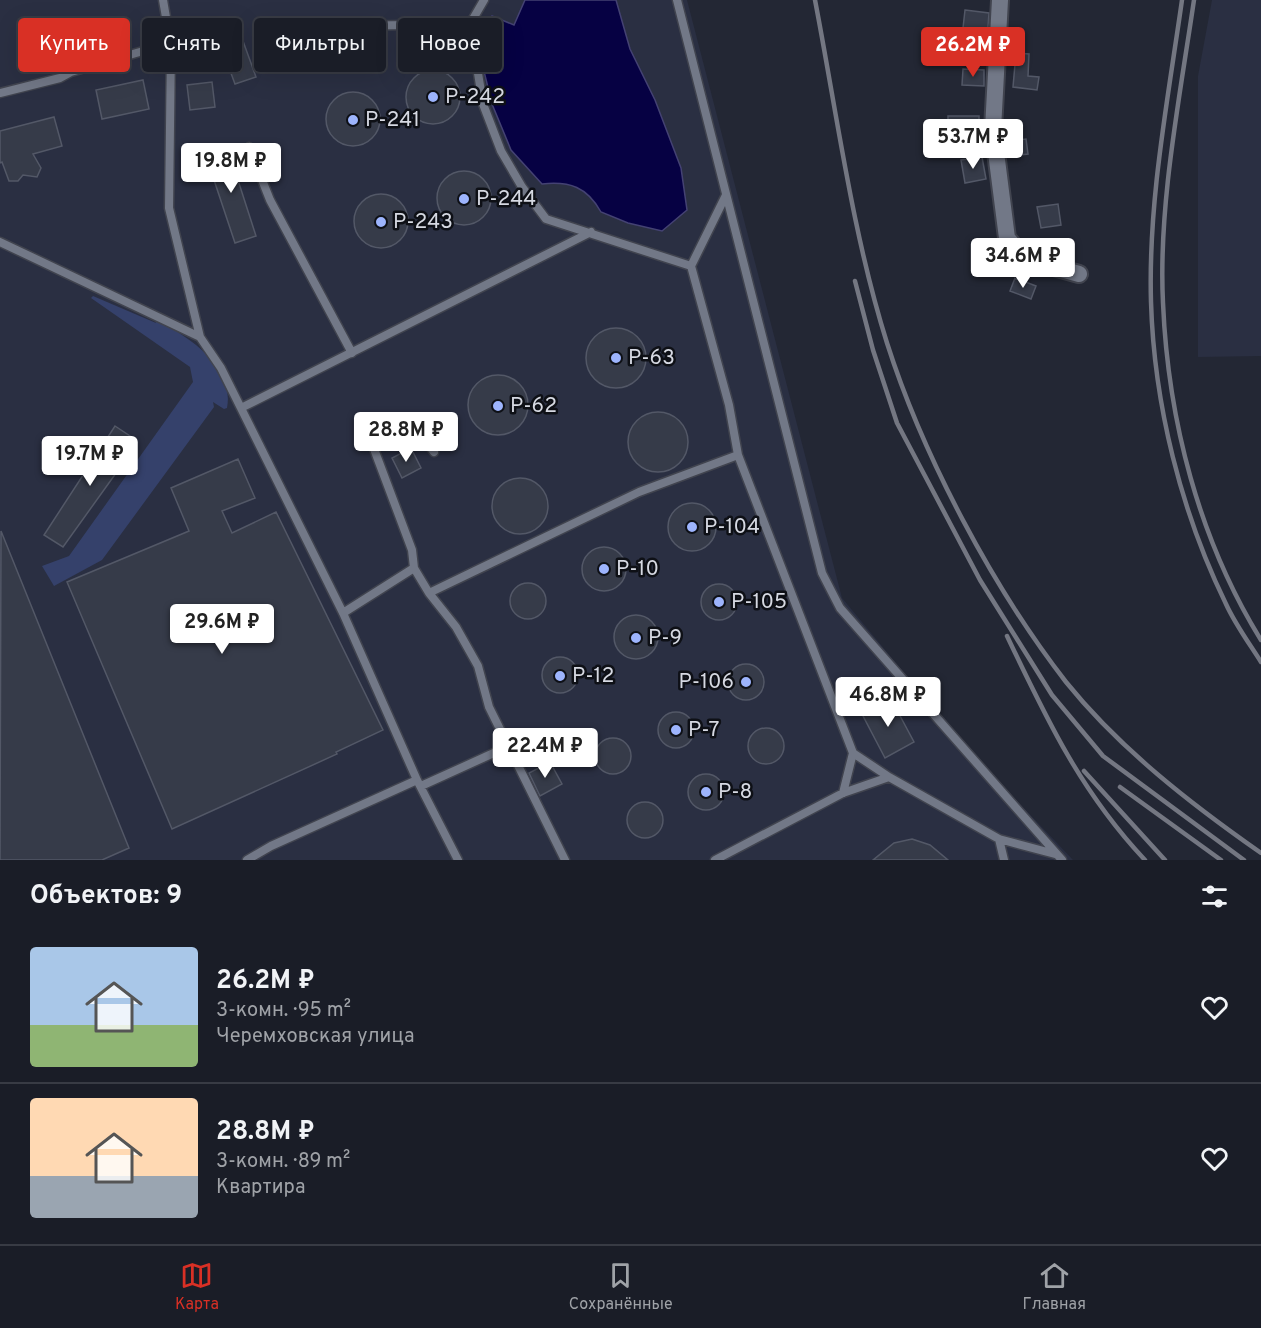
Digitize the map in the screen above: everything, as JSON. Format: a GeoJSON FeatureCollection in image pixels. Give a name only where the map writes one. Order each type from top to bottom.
{"type":"FeatureCollection","features":[{"type":"Feature","properties":{"kind":"street"},"geometry":{"type":"LineString","coordinates":[[1000,0],[993,129],[1007,238],[1019,252],[1079,274]]}},
{"type":"Feature","properties":{"kind":"lane"},"geometry":{"type":"LineString","coordinates":[[163,0],[166,18]]}},
{"type":"Feature","properties":{"kind":"lane"},"geometry":{"type":"LineString","coordinates":[[473,18],[483,0]]}},
{"type":"Feature","properties":{"kind":"lane"},"geometry":{"type":"LineString","coordinates":[[677,0],[822,573],[840,608],[1059,857]]}},
{"type":"Feature","properties":{"kind":"lane"},"geometry":{"type":"LineString","coordinates":[[0,93],[60,78],[71,72],[142,51]]}},
{"type":"Feature","properties":{"kind":"lane"},"geometry":{"type":"LineString","coordinates":[[171,72],[169,208],[200,337],[221,368],[343,613],[419,783],[458,860]]}},
{"type":"Feature","properties":{"kind":"lane"},"geometry":{"type":"LineString","coordinates":[[478,72],[483,104],[501,151],[522,186],[546,219],[692,266]]}},
{"type":"Feature","properties":{"kind":"lane"},"geometry":{"type":"LineString","coordinates":[[249,147],[270,200],[352,353]]}},
{"type":"Feature","properties":{"kind":"lane"},"geometry":{"type":"LineString","coordinates":[[726,195],[692,266],[729,405],[738,456],[853,753],[889,777],[999,839],[1059,857]]}},
{"type":"Feature","properties":{"kind":"lane"},"geometry":{"type":"LineString","coordinates":[[241,408],[591,232]]}},
{"type":"Feature","properties":{"kind":"lane"},"geometry":{"type":"LineString","coordinates":[[0,242],[200,337]]}},
{"type":"Feature","properties":{"kind":"lane"},"geometry":{"type":"LineString","coordinates":[[434,452],[412,423],[383,425],[368,433],[412,550],[414,568],[429,593],[456,627],[478,666],[489,707],[507,747],[517,759],[565,860]]}},
{"type":"Feature","properties":{"kind":"lane"},"geometry":{"type":"LineString","coordinates":[[429,593],[639,492],[738,456]]}},
{"type":"Feature","properties":{"kind":"lane"},"geometry":{"type":"LineString","coordinates":[[343,613],[414,568]]}},
{"type":"Feature","properties":{"kind":"lane"},"geometry":{"type":"LineString","coordinates":[[247,860],[270,846],[507,747]]}},
{"type":"Feature","properties":{"kind":"lane"},"geometry":{"type":"LineString","coordinates":[[843,793],[853,753]]}},
{"type":"Feature","properties":{"kind":"lane"},"geometry":{"type":"LineString","coordinates":[[715,860],[843,793],[889,777]]}},
{"type":"Feature","properties":{"kind":"lane"},"geometry":{"type":"LineString","coordinates":[[999,839],[1004,860]]}},
{"type":"Feature","properties":{"kind":"shaded area"},"geometry":{"type":"Polygon","coordinates":[[[0,0],[687,0],[842,598],[964,745],[1073,860],[0,860],[0,0]]]}},
{"type":"Feature","properties":{"kind":"shaded area"},"geometry":{"type":"Polygon","coordinates":[[[525,0],[616,0],[630,49],[655,100],[681,168],[687,210],[662,231],[628,223],[601,212],[584,191],[577,188],[561,184],[542,184],[511,150],[492,104],[484,72],[502,72],[502,20],[514,25],[525,0]]]}},
{"type":"Feature","properties":{"kind":"shaded area"},"geometry":{"type":"Polygon","coordinates":[[[1212,0],[1261,0],[1261,356],[1198,357],[1198,76],[1212,0]]]}},
{"type":"Feature","properties":{"kind":"shaded area"},"geometry":{"type":"Polygon","coordinates":[[[93,296],[156,323],[154,319],[206,353],[223,378],[227,392],[227,408],[224,409],[213,402],[214,407],[102,560],[54,586],[42,566],[69,556],[193,382],[190,367],[91,298],[93,296]]]}},
{"type":"Feature","properties":{"kind":"building"},"geometry":{"type":"Polygon","coordinates":[[[965,10],[989,13],[987,40],[962,37],[965,10]]]}},
{"type":"Feature","properties":{"kind":"building"},"geometry":{"type":"Polygon","coordinates":[[[242,38],[256,77],[235,84],[231,72],[242,72],[242,38]]]}},
{"type":"Feature","properties":{"kind":"building"},"geometry":{"type":"Polygon","coordinates":[[[1016,53],[1029,54],[1028,76],[1039,77],[1037,90],[1013,87],[1016,53]]]}},
{"type":"Feature","properties":{"kind":"building"},"geometry":{"type":"Polygon","coordinates":[[[963,69],[984,70],[984,86],[962,85],[963,69]]]}},
{"type":"Feature","properties":{"kind":"building","name":"Р-242"},"geometry":{"type":"Polygon","coordinates":[[[422,72],[448,74],[456,82],[460,92],[460,102],[456,112],[448,120],[438,124],[428,124],[418,120],[410,112],[406,102],[406,92],[410,82],[422,72]]]}},
{"type":"Feature","properties":{"kind":"building"},"geometry":{"type":"Polygon","coordinates":[[[143,80],[149,109],[102,119],[96,90],[143,80]]]}},
{"type":"Feature","properties":{"kind":"building"},"geometry":{"type":"Polygon","coordinates":[[[212,82],[215,107],[190,110],[187,85],[212,82]]]}},
{"type":"Feature","properties":{"kind":"building","name":"Р-241"},"geometry":{"type":"Polygon","coordinates":[[[348,92],[358,92],[368,96],[376,104],[380,119],[376,134],[368,142],[358,146],[348,146],[338,142],[330,134],[326,124],[326,114],[330,104],[338,96],[348,92]]]}},
{"type":"Feature","properties":{"kind":"building"},"geometry":{"type":"Polygon","coordinates":[[[948,116],[979,116],[979,131],[948,131],[948,116]]]}},
{"type":"Feature","properties":{"kind":"building"},"geometry":{"type":"Polygon","coordinates":[[[54,117],[62,146],[33,154],[41,168],[37,177],[23,175],[18,181],[9,181],[2,162],[0,163],[0,131],[54,117]]]}},
{"type":"Feature","properties":{"kind":"building"},"geometry":{"type":"Polygon","coordinates":[[[1026,139],[1028,154],[1013,156],[1011,141],[1026,139]]]}},
{"type":"Feature","properties":{"kind":"building"},"geometry":{"type":"Polygon","coordinates":[[[227,146],[256,236],[235,243],[205,153],[227,146]]]}},
{"type":"Feature","properties":{"kind":"building"},"geometry":{"type":"Polygon","coordinates":[[[982,157],[986,179],[965,183],[961,160],[982,157]]]}},
{"type":"Feature","properties":{"kind":"building","name":"Р-244"},"geometry":{"type":"Polygon","coordinates":[[[459,171],[469,171],[479,175],[487,183],[491,198],[487,213],[479,221],[469,225],[459,225],[449,221],[441,213],[437,203],[437,193],[441,183],[449,175],[459,171]]]}},
{"type":"Feature","properties":{"kind":"building","name":"Р-243"},"geometry":{"type":"Polygon","coordinates":[[[376,194],[386,194],[396,198],[404,206],[408,221],[404,236],[396,244],[386,248],[376,248],[366,244],[358,236],[354,226],[354,216],[358,206],[366,198],[376,194]]]}},
{"type":"Feature","properties":{"kind":"building"},"geometry":{"type":"Polygon","coordinates":[[[1058,204],[1061,225],[1041,228],[1037,207],[1058,204]]]}},
{"type":"Feature","properties":{"kind":"building"},"geometry":{"type":"Polygon","coordinates":[[[1015,278],[1036,286],[1031,299],[1010,291],[1015,278]]]}},
{"type":"Feature","properties":{"kind":"building","name":"Р-63"},"geometry":{"type":"Polygon","coordinates":[[[616,328],[633,333],[641,341],[646,358],[641,375],[633,383],[616,388],[599,383],[591,375],[586,358],[591,341],[599,333],[616,328]]]}},
{"type":"Feature","properties":{"kind":"building","name":"Р-62"},"geometry":{"type":"Polygon","coordinates":[[[498,375],[515,380],[523,388],[528,405],[523,422],[515,430],[498,435],[481,430],[473,422],[468,405],[473,388],[481,380],[498,375]]]}},
{"type":"Feature","properties":{"kind":"building"},"geometry":{"type":"Polygon","coordinates":[[[658,412],[675,417],[683,425],[688,442],[683,459],[675,467],[658,472],[641,467],[633,459],[628,442],[633,425],[641,417],[658,412]]]}},
{"type":"Feature","properties":{"kind":"building"},"geometry":{"type":"Polygon","coordinates":[[[115,426],[133,438],[123,452],[129,455],[63,547],[44,535],[115,426]]]}},
{"type":"Feature","properties":{"kind":"building"},"geometry":{"type":"Polygon","coordinates":[[[411,448],[421,468],[402,478],[392,458],[411,448]]]}},
{"type":"Feature","properties":{"kind":"building"},"geometry":{"type":"Polygon","coordinates":[[[238,459],[255,498],[222,511],[232,533],[276,512],[383,730],[336,752],[337,754],[172,829],[67,582],[189,531],[171,488],[238,459]]]}},
{"type":"Feature","properties":{"kind":"building"},"geometry":{"type":"Polygon","coordinates":[[[514,478],[526,478],[536,482],[544,490],[548,506],[544,522],[536,530],[526,534],[514,534],[504,530],[496,522],[492,512],[492,500],[496,490],[504,482],[514,478]]]}},
{"type":"Feature","properties":{"kind":"building","name":"Р-104"},"geometry":{"type":"Polygon","coordinates":[[[687,503],[697,503],[712,513],[716,527],[715,536],[706,547],[697,551],[687,551],[672,541],[668,532],[668,522],[678,507],[687,503]]]}},
{"type":"Feature","properties":{"kind":"building"},"geometry":{"type":"Polygon","coordinates":[[[1,531],[129,848],[102,860],[0,860],[1,531]]]}},
{"type":"Feature","properties":{"kind":"building","name":"Р-10"},"geometry":{"type":"Polygon","coordinates":[[[604,547],[612,548],[620,553],[625,561],[625,577],[620,585],[612,590],[604,591],[596,590],[588,585],[583,577],[582,569],[583,561],[588,553],[596,548],[604,547]]]}},
{"type":"Feature","properties":{"kind":"building"},"geometry":{"type":"Polygon","coordinates":[[[528,583],[541,588],[546,601],[541,614],[528,619],[515,614],[510,601],[515,588],[528,583]]]}},
{"type":"Feature","properties":{"kind":"building","name":"Р-105"},"geometry":{"type":"Polygon","coordinates":[[[719,584],[732,589],[737,602],[732,615],[719,620],[706,615],[701,602],[706,589],[719,584]]]}},
{"type":"Feature","properties":{"kind":"building","name":"Р-9"},"geometry":{"type":"Polygon","coordinates":[[[636,615],[652,621],[658,637],[652,653],[636,659],[620,653],[614,637],[620,621],[636,615]]]}},
{"type":"Feature","properties":{"kind":"building","name":"Р-12"},"geometry":{"type":"Polygon","coordinates":[[[560,657],[573,662],[578,675],[573,688],[560,693],[547,688],[542,675],[547,662],[560,657]]]}},
{"type":"Feature","properties":{"kind":"building","name":"Р-106"},"geometry":{"type":"Polygon","coordinates":[[[746,664],[759,669],[764,682],[759,695],[746,700],[733,695],[728,682],[733,669],[746,664]]]}},
{"type":"Feature","properties":{"kind":"building"},"geometry":{"type":"Polygon","coordinates":[[[891,699],[914,742],[885,758],[862,714],[891,699]]]}},
{"type":"Feature","properties":{"kind":"building","name":"Р-7"},"geometry":{"type":"Polygon","coordinates":[[[676,712],[689,717],[694,730],[689,743],[676,748],[663,743],[658,730],[663,717],[676,712]]]}},
{"type":"Feature","properties":{"kind":"building"},"geometry":{"type":"Polygon","coordinates":[[[766,728],[779,733],[784,746],[779,759],[766,764],[753,759],[748,746],[753,733],[766,728]]]}},
{"type":"Feature","properties":{"kind":"building"},"geometry":{"type":"Polygon","coordinates":[[[613,738],[626,743],[631,756],[626,769],[613,774],[600,769],[595,756],[600,743],[613,738]]]}},
{"type":"Feature","properties":{"kind":"building"},"geometry":{"type":"Polygon","coordinates":[[[550,762],[562,784],[540,796],[529,773],[550,762]]]}},
{"type":"Feature","properties":{"kind":"building","name":"Р-8"},"geometry":{"type":"Polygon","coordinates":[[[706,774],[719,779],[724,792],[719,805],[706,810],[693,805],[688,792],[693,779],[706,774]]]}},
{"type":"Feature","properties":{"kind":"building"},"geometry":{"type":"Polygon","coordinates":[[[645,802],[658,807],[663,820],[658,833],[645,838],[632,833],[627,820],[632,807],[645,802]]]}},
{"type":"Feature","properties":{"kind":"building"},"geometry":{"type":"Polygon","coordinates":[[[912,839],[930,845],[948,860],[873,860],[894,843],[912,839]]]}},
{"type":"Feature","properties":{"kind":"railway"},"geometry":{"type":"LineString","coordinates":[[815,0],[846,173],[875,301],[902,386],[940,475],[963,520],[1012,605],[1066,682],[1087,707],[1133,753],[1183,795],[1261,853]]}},
{"type":"Feature","properties":{"kind":"railway"},"geometry":{"type":"LineString","coordinates":[[1182,0],[1156,188],[1151,264],[1153,340],[1164,418],[1183,495],[1210,569],[1238,626],[1261,662]]}},
{"type":"Feature","properties":{"kind":"railway"},"geometry":{"type":"LineString","coordinates":[[1194,0],[1167,190],[1162,266],[1166,347],[1180,435],[1204,520],[1220,562],[1261,640]]}},
{"type":"Feature","properties":{"kind":"railway"},"geometry":{"type":"LineString","coordinates":[[855,281],[873,350],[897,423],[980,580],[1052,695],[1103,756],[1244,860]]}},
{"type":"Feature","properties":{"kind":"railway"},"geometry":{"type":"LineString","coordinates":[[1007,636],[1067,754],[1102,808],[1145,860]]}},
{"type":"Feature","properties":{"kind":"railway"},"geometry":{"type":"LineString","coordinates":[[1084,771],[1165,860]]}},
{"type":"Feature","properties":{"kind":"railway"},"geometry":{"type":"LineString","coordinates":[[1120,787],[1221,860]]}},
{"type":"Feature","properties":{"kind":"place","name":"Р-242"},"geometry":{"type":"Point","coordinates":[433,97]}},
{"type":"Feature","properties":{"kind":"place","name":"Р-241"},"geometry":{"type":"Point","coordinates":[353,120]}},
{"type":"Feature","properties":{"kind":"place","name":"Р-244"},"geometry":{"type":"Point","coordinates":[464,199]}},
{"type":"Feature","properties":{"kind":"place","name":"Р-243"},"geometry":{"type":"Point","coordinates":[381,222]}},
{"type":"Feature","properties":{"kind":"place","name":"Р-63"},"geometry":{"type":"Point","coordinates":[616,358]}},
{"type":"Feature","properties":{"kind":"place","name":"Р-62"},"geometry":{"type":"Point","coordinates":[498,406]}},
{"type":"Feature","properties":{"kind":"place","name":"Р-104"},"geometry":{"type":"Point","coordinates":[692,527]}},
{"type":"Feature","properties":{"kind":"place","name":"Р-10"},"geometry":{"type":"Point","coordinates":[604,569]}},
{"type":"Feature","properties":{"kind":"place","name":"Р-105"},"geometry":{"type":"Point","coordinates":[719,602]}},
{"type":"Feature","properties":{"kind":"place","name":"Р-9"},"geometry":{"type":"Point","coordinates":[636,638]}},
{"type":"Feature","properties":{"kind":"place","name":"Р-12"},"geometry":{"type":"Point","coordinates":[560,676]}},
{"type":"Feature","properties":{"kind":"place","name":"Р-106"},"geometry":{"type":"Point","coordinates":[746,682]}},
{"type":"Feature","properties":{"kind":"place","name":"Р-7"},"geometry":{"type":"Point","coordinates":[676,730]}},
{"type":"Feature","properties":{"kind":"place","name":"Р-8"},"geometry":{"type":"Point","coordinates":[706,792]}}]}
